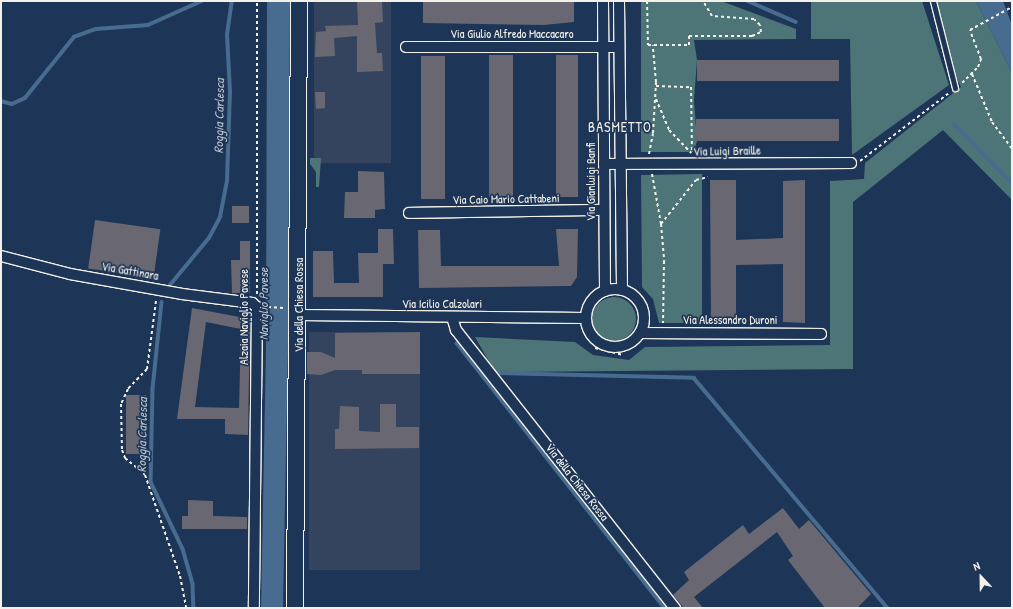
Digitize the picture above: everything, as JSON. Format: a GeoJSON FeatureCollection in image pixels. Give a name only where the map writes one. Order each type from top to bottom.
{"type":"FeatureCollection","features":[{"type":"Feature","properties":{"kind":"main road","name":"Via della Chiesa Rossa"},"geometry":{"type":"LineString","coordinates":[[295,608],[299,316],[299,1]]}},
{"type":"Feature","properties":{"kind":"street","name":"Via Gianluigi Banfi"},"geometry":{"type":"LineString","coordinates":[[603,1],[605,291]]}},
{"type":"Feature","properties":{"kind":"street"},"geometry":{"type":"LineString","coordinates":[[619,1],[622,290]]}},
{"type":"Feature","properties":{"kind":"street","name":"Via Giulio Alfredo Maccacaro"},"geometry":{"type":"LineString","coordinates":[[406,47],[619,47]]}},
{"type":"Feature","properties":{"kind":"street","name":"Via Luigi Braille"},"geometry":{"type":"LineString","coordinates":[[604,164],[851,164]]}},
{"type":"Feature","properties":{"kind":"street","name":"Via Caio Mario Cattabeni"},"geometry":{"type":"LineString","coordinates":[[409,213],[604,210]]}},
{"type":"Feature","properties":{"kind":"street","name":"Via Gattinara"},"geometry":{"type":"LineString","coordinates":[[1,256],[70,274],[255,305]]}},
{"type":"Feature","properties":{"kind":"street"},"geometry":{"type":"LineString","coordinates":[[622,290],[634,296],[643,309],[644,320],[640,333],[626,346],[608,347],[592,338],[585,318],[591,301],[605,291],[622,290]]}},
{"type":"Feature","properties":{"kind":"street","name":"Alzaia Naviglio Pavese"},"geometry":{"type":"LineString","coordinates":[[254,608],[258,313],[255,305]]}},
{"type":"Feature","properties":{"kind":"street","name":"Via Icilio Calzolari"},"geometry":{"type":"LineString","coordinates":[[299,316],[585,318]]}},
{"type":"Feature","properties":{"kind":"street","name":"Via della Chiesa Rossa"},"geometry":{"type":"LineString","coordinates":[[452,317],[456,330],[675,608]]}},
{"type":"Feature","properties":{"kind":"street","name":"Via Alessandro Duroni"},"geometry":{"type":"LineString","coordinates":[[640,333],[820,334]]}},
{"type":"Feature","properties":{"kind":"lane"},"geometry":{"type":"LineString","coordinates":[[933,1],[955,88]]}},
{"type":"Feature","properties":{"kind":"path","name":"Alzaia Naviglio Pavese"},"geometry":{"type":"LineString","coordinates":[[255,305],[257,298],[258,1]]}},
{"type":"Feature","properties":{"kind":"path"},"geometry":{"type":"LineString","coordinates":[[647,1],[648,45],[689,45],[689,36],[752,36],[761,32],[760,25],[754,19],[712,16],[703,1]]}},
{"type":"Feature","properties":{"kind":"path"},"geometry":{"type":"LineString","coordinates":[[863,160],[972,74],[981,60],[970,34],[970,30],[974,26],[1012,7]]}},
{"type":"Feature","properties":{"kind":"path"},"geometry":{"type":"LineString","coordinates":[[649,155],[656,86],[653,45]]}},
{"type":"Feature","properties":{"kind":"path"},"geometry":{"type":"LineString","coordinates":[[972,74],[992,122],[1012,149]]}},
{"type":"Feature","properties":{"kind":"path"},"geometry":{"type":"LineString","coordinates":[[655,97],[669,130],[692,154],[691,87],[656,86]]}},
{"type":"Feature","properties":{"kind":"path"},"geometry":{"type":"LineString","coordinates":[[651,171],[661,224],[664,261],[663,324]]}},
{"type":"Feature","properties":{"kind":"path"},"geometry":{"type":"LineString","coordinates":[[661,224],[696,180],[708,177]]}},
{"type":"Feature","properties":{"kind":"path"},"geometry":{"type":"LineString","coordinates":[[157,289],[148,369],[128,389],[121,404],[122,450],[125,458],[145,475],[180,576],[186,608]]}},
{"type":"Feature","properties":{"kind":"path"},"geometry":{"type":"LineString","coordinates":[[272,307],[282,308]]}},
{"type":"Feature","properties":{"kind":"path"},"geometry":{"type":"LineString","coordinates":[[595,348],[623,355]]}},
{"type":"Feature","properties":{"kind":"shaded area"},"geometry":{"type":"Polygon","coordinates":[[[267,1],[290,1],[288,347],[283,608],[261,608],[266,348],[267,1]]]}},
{"type":"Feature","properties":{"kind":"shaded area"},"geometry":{"type":"Polygon","coordinates":[[[314,1],[391,1],[391,163],[314,163],[314,1]]]}},
{"type":"Feature","properties":{"kind":"shaded area"},"geometry":{"type":"Polygon","coordinates":[[[976,1],[1003,1],[1012,25],[1012,73],[976,1]]]}},
{"type":"Feature","properties":{"kind":"shaded area"},"geometry":{"type":"Polygon","coordinates":[[[309,332],[420,332],[420,570],[309,570],[309,332]]]}},
{"type":"Feature","properties":{"kind":"green space"},"geometry":{"type":"Polygon","coordinates":[[[641,1],[721,1],[796,29],[796,39],[694,40],[697,60],[694,100],[697,141],[694,152],[641,152],[641,1]]]}},
{"type":"Feature","properties":{"kind":"green space"},"geometry":{"type":"Polygon","coordinates":[[[811,1],[922,1],[949,85],[852,155],[850,39],[811,39],[811,1]]]}},
{"type":"Feature","properties":{"kind":"green space"},"geometry":{"type":"Polygon","coordinates":[[[937,1],[976,1],[1012,73],[1012,200],[943,130],[853,202],[853,369],[495,372],[475,337],[575,342],[593,355],[629,360],[645,347],[830,345],[830,181],[864,179],[865,163],[961,87],[957,79],[937,1]]]}},
{"type":"Feature","properties":{"kind":"green space"},"geometry":{"type":"Polygon","coordinates":[[[310,158],[321,158],[319,187],[316,187],[316,172],[310,164],[310,158]]]}},
{"type":"Feature","properties":{"kind":"green space"},"geometry":{"type":"Polygon","coordinates":[[[702,174],[702,323],[659,323],[653,299],[642,287],[641,175],[702,174]]]}},
{"type":"Feature","properties":{"kind":"green space"},"geometry":{"type":"Polygon","coordinates":[[[610,297],[618,297],[630,303],[636,315],[636,323],[630,335],[618,341],[610,341],[598,335],[592,323],[592,315],[598,303],[610,297]]]}},
{"type":"Feature","properties":{"kind":"building"},"geometry":{"type":"Polygon","coordinates":[[[357,1],[382,1],[383,22],[375,23],[377,53],[382,53],[383,71],[357,72],[357,36],[334,38],[335,56],[315,57],[316,32],[326,31],[325,26],[358,25],[357,1]]]}},
{"type":"Feature","properties":{"kind":"building"},"geometry":{"type":"Polygon","coordinates":[[[423,1],[574,1],[574,22],[544,25],[423,23],[423,1]]]}},
{"type":"Feature","properties":{"kind":"building"},"geometry":{"type":"Polygon","coordinates":[[[489,55],[513,55],[513,197],[489,197],[489,55]]]}},
{"type":"Feature","properties":{"kind":"building"},"geometry":{"type":"Polygon","coordinates":[[[556,55],[578,55],[578,197],[556,197],[556,55]]]}},
{"type":"Feature","properties":{"kind":"building"},"geometry":{"type":"Polygon","coordinates":[[[421,56],[445,56],[445,199],[421,199],[421,56]]]}},
{"type":"Feature","properties":{"kind":"building"},"geometry":{"type":"Polygon","coordinates":[[[697,60],[839,60],[839,81],[697,81],[697,60]]]}},
{"type":"Feature","properties":{"kind":"building"},"geometry":{"type":"Polygon","coordinates":[[[315,92],[325,92],[325,108],[316,109],[315,92]]]}},
{"type":"Feature","properties":{"kind":"building"},"geometry":{"type":"Polygon","coordinates":[[[696,119],[839,119],[839,141],[696,141],[696,119]]]}},
{"type":"Feature","properties":{"kind":"building"},"geometry":{"type":"Polygon","coordinates":[[[358,171],[384,172],[385,209],[375,210],[375,218],[344,218],[345,192],[358,192],[358,171]]]}},
{"type":"Feature","properties":{"kind":"building"},"geometry":{"type":"Polygon","coordinates":[[[710,180],[736,180],[736,240],[783,238],[783,181],[805,180],[805,323],[783,322],[783,264],[736,265],[736,323],[711,322],[710,180]]]}},
{"type":"Feature","properties":{"kind":"building"},"geometry":{"type":"Polygon","coordinates":[[[232,206],[249,206],[249,223],[232,223],[232,206]]]}},
{"type":"Feature","properties":{"kind":"building"},"geometry":{"type":"Polygon","coordinates":[[[95,220],[160,229],[154,278],[88,269],[95,220]]]}},
{"type":"Feature","properties":{"kind":"building"},"geometry":{"type":"Polygon","coordinates":[[[378,229],[393,229],[394,264],[383,264],[383,297],[313,297],[313,251],[333,251],[334,283],[359,283],[358,253],[378,253],[378,229]]]}},
{"type":"Feature","properties":{"kind":"building"},"geometry":{"type":"Polygon","coordinates":[[[556,229],[578,229],[577,277],[571,286],[419,288],[418,230],[440,230],[441,266],[559,266],[556,229]]]}},
{"type":"Feature","properties":{"kind":"building"},"geometry":{"type":"Polygon","coordinates":[[[240,241],[250,241],[250,293],[232,293],[231,260],[240,260],[240,241]]]}},
{"type":"Feature","properties":{"kind":"building"},"geometry":{"type":"Polygon","coordinates":[[[192,308],[250,319],[248,435],[225,434],[225,419],[177,419],[192,308]],[[206,322],[195,407],[239,408],[241,329],[206,322]]]}},
{"type":"Feature","properties":{"kind":"building"},"geometry":{"type":"Polygon","coordinates":[[[420,332],[420,374],[362,374],[362,370],[335,370],[321,375],[307,374],[307,352],[321,352],[335,358],[335,333],[420,332]]]}},
{"type":"Feature","properties":{"kind":"building"},"geometry":{"type":"Polygon","coordinates":[[[126,395],[146,395],[146,454],[126,454],[126,395]]]}},
{"type":"Feature","properties":{"kind":"building"},"geometry":{"type":"Polygon","coordinates":[[[380,404],[396,404],[396,427],[419,427],[419,448],[335,449],[335,429],[339,429],[340,406],[359,407],[359,431],[380,432],[380,404]]]}},
{"type":"Feature","properties":{"kind":"building"},"geometry":{"type":"Polygon","coordinates":[[[188,500],[213,501],[213,516],[247,517],[247,529],[182,529],[182,516],[188,516],[188,500]]]}},
{"type":"Feature","properties":{"kind":"building"},"geometry":{"type":"Polygon","coordinates":[[[783,508],[799,529],[809,520],[871,594],[857,608],[825,608],[788,560],[793,556],[777,532],[694,597],[703,608],[684,608],[673,595],[689,580],[684,572],[743,525],[749,534],[783,508]]]}},
{"type":"Feature","properties":{"kind":"waterway"},"geometry":{"type":"LineString","coordinates":[[1,101],[12,104],[25,98],[74,37],[96,29],[148,25],[202,1]]}},
{"type":"Feature","properties":{"kind":"waterway","name":"Roggia Carlesca"},"geometry":{"type":"LineString","coordinates":[[170,285],[209,238],[220,217],[227,181],[230,92],[227,35],[232,1]]}},
{"type":"Feature","properties":{"kind":"waterway"},"geometry":{"type":"LineString","coordinates":[[748,1],[796,22]]}},
{"type":"Feature","properties":{"kind":"waterway"},"geometry":{"type":"LineString","coordinates":[[954,124],[1012,183]]}},
{"type":"Feature","properties":{"kind":"waterway","name":"Roggia Carlesca"},"geometry":{"type":"LineString","coordinates":[[162,302],[153,389],[151,482],[183,549],[193,584],[194,608]]}},
{"type":"Feature","properties":{"kind":"waterway"},"geometry":{"type":"LineString","coordinates":[[457,343],[665,608]]}},
{"type":"Feature","properties":{"kind":"waterway"},"geometry":{"type":"LineString","coordinates":[[495,373],[694,378],[888,608]]}},
{"type":"Feature","properties":{"kind":"district","name":"BASMETTO"},"geometry":{"type":"Point","coordinates":[620,127]}},
{"type":"Feature","properties":{"kind":"water label","name":"Naviglio Pavese"},"geometry":{"type":"Point","coordinates":[263,304]}}]}
